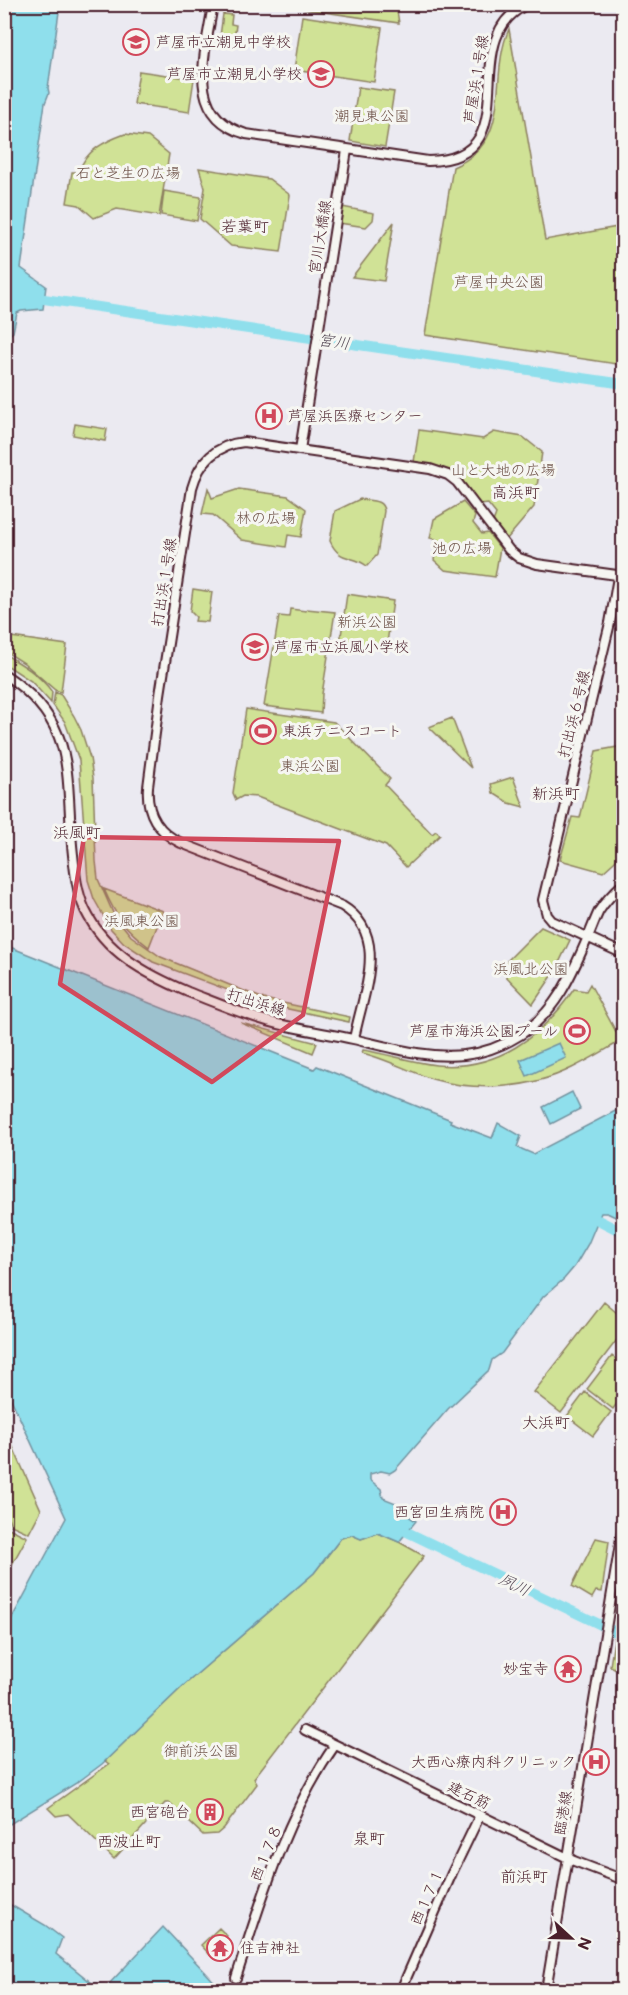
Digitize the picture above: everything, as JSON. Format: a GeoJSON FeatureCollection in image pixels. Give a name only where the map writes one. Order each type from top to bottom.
{"type":"FeatureCollection","features":[{"type":"Feature","properties":{"kind":"street","name":"芦屋浜１号線"},"geometry":{"type":"LineString","coordinates":[[213,4],[203,89],[209,107],[220,121],[246,134],[428,161],[446,161],[467,152],[479,138],[487,118],[492,50],[499,29],[512,13],[528,4]]}},
{"type":"Feature","properties":{"kind":"street","name":"宮川大橋線"},"geometry":{"type":"LineString","coordinates":[[300,450],[347,150]]}},
{"type":"Feature","properties":{"kind":"street","name":"打出浜１号線"},"geometry":{"type":"LineString","coordinates":[[354,1039],[368,980],[370,954],[368,934],[357,916],[342,906],[174,840],[158,826],[147,800],[160,695],[192,488],[203,462],[211,455],[235,443],[244,442],[430,469],[444,473],[460,485],[509,550],[519,558],[537,564],[621,576]]}},
{"type":"Feature","properties":{"kind":"street","name":"打出浜６号線"},"geometry":{"type":"LineString","coordinates":[[621,576],[543,900],[547,915],[552,921],[624,954]]}},
{"type":"Feature","properties":{"kind":"street","name":"打出浜線"},"geometry":{"type":"LineString","coordinates":[[4,674],[36,699],[60,737],[68,767],[75,879],[85,909],[94,926],[119,955],[155,978],[231,1010],[269,1022],[398,1049],[446,1056],[484,1051],[506,1043],[538,1021],[559,997],[599,911],[624,883]]}},
{"type":"Feature","properties":{"kind":"street","name":"臨港線"},"geometry":{"type":"LineString","coordinates":[[546,1990],[624,1520]]}},
{"type":"Feature","properties":{"kind":"street","name":"建石筋"},"geometry":{"type":"LineString","coordinates":[[305,1730],[569,1859],[624,1880]]}},
{"type":"Feature","properties":{"kind":"street","name":"西１７８"},"geometry":{"type":"LineString","coordinates":[[236,1978],[269,1877],[309,1786],[335,1745]]}},
{"type":"Feature","properties":{"kind":"street","name":"西１７１"},"geometry":{"type":"LineString","coordinates":[[401,1990],[480,1815]]}},
{"type":"Feature","properties":{"kind":"highlighted area"},"geometry":{"type":"Polygon","coordinates":[[[84,837],[339,841],[303,1015],[212,1082],[60,984],[84,837]]]}},
{"type":"Feature","properties":{"kind":"green space"},"geometry":{"type":"Polygon","coordinates":[[[305,4],[396,5],[399,23],[304,9],[305,4]]]}},
{"type":"Feature","properties":{"kind":"green space"},"geometry":{"type":"Polygon","coordinates":[[[223,14],[232,15],[231,24],[236,25],[233,46],[219,44],[223,14]]]}},
{"type":"Feature","properties":{"kind":"green space"},"geometry":{"type":"Polygon","coordinates":[[[302,16],[382,28],[374,82],[294,70],[302,16]]]}},
{"type":"Feature","properties":{"kind":"green space","name":"芦屋中央公園"},"geometry":{"type":"Polygon","coordinates":[[[509,29],[545,240],[623,226],[623,365],[425,335],[453,167],[473,155],[485,141],[493,125],[503,48],[509,29]]]}},
{"type":"Feature","properties":{"kind":"green space"},"geometry":{"type":"Polygon","coordinates":[[[139,71],[194,79],[189,112],[134,104],[139,71]]]}},
{"type":"Feature","properties":{"kind":"green space","name":"潮見東公園"},"geometry":{"type":"Polygon","coordinates":[[[358,87],[394,92],[385,147],[350,141],[358,87]]]}},
{"type":"Feature","properties":{"kind":"green space","name":"石と芝生の広場"},"geometry":{"type":"Polygon","coordinates":[[[125,134],[148,137],[169,154],[159,216],[117,209],[94,218],[79,205],[67,203],[72,172],[79,172],[86,158],[97,147],[125,134]]]}},
{"type":"Feature","properties":{"kind":"green space"},"geometry":{"type":"Polygon","coordinates":[[[199,168],[269,179],[290,195],[281,252],[231,246],[200,219],[205,188],[199,168]]]}},
{"type":"Feature","properties":{"kind":"green space"},"geometry":{"type":"Polygon","coordinates":[[[164,191],[201,197],[197,221],[161,215],[164,191]]]}},
{"type":"Feature","properties":{"kind":"green space"},"geometry":{"type":"Polygon","coordinates":[[[342,207],[374,213],[373,220],[366,227],[339,223],[342,207]]]}},
{"type":"Feature","properties":{"kind":"green space"},"geometry":{"type":"Polygon","coordinates":[[[394,222],[384,281],[352,277],[394,222]]]}},
{"type":"Feature","properties":{"kind":"green space"},"geometry":{"type":"Polygon","coordinates":[[[75,424],[107,429],[105,441],[73,435],[75,424]]]}},
{"type":"Feature","properties":{"kind":"green space","name":"山と大地の広場"},"geometry":{"type":"Polygon","coordinates":[[[419,430],[483,439],[494,432],[523,437],[542,452],[534,507],[506,540],[493,522],[496,514],[488,504],[480,505],[465,486],[446,470],[414,462],[419,430]]]}},
{"type":"Feature","properties":{"kind":"green space","name":"林の広場"},"geometry":{"type":"Polygon","coordinates":[[[208,488],[212,498],[239,489],[288,496],[306,509],[301,537],[288,535],[286,547],[242,540],[213,515],[202,514],[208,488]]]}},
{"type":"Feature","properties":{"kind":"green space"},"geometry":{"type":"Polygon","coordinates":[[[360,499],[379,502],[384,511],[377,555],[367,566],[342,555],[330,541],[335,511],[360,499]]]}},
{"type":"Feature","properties":{"kind":"green space","name":"池の広場"},"geometry":{"type":"Polygon","coordinates":[[[463,502],[475,516],[473,523],[482,534],[488,533],[500,548],[495,577],[445,570],[434,560],[438,540],[430,538],[434,519],[463,502]]]}},
{"type":"Feature","properties":{"kind":"green space"},"geometry":{"type":"Polygon","coordinates":[[[193,589],[212,592],[208,622],[195,621],[196,617],[190,611],[193,589]]]}},
{"type":"Feature","properties":{"kind":"green space","name":"新浜公園"},"geometry":{"type":"Polygon","coordinates":[[[347,594],[393,601],[386,650],[340,643],[347,594]]]}},
{"type":"Feature","properties":{"kind":"green space"},"geometry":{"type":"Polygon","coordinates":[[[290,609],[335,612],[321,713],[264,706],[279,616],[289,617],[290,609]]]}},
{"type":"Feature","properties":{"kind":"green space"},"geometry":{"type":"Polygon","coordinates":[[[4,636],[67,645],[61,692],[55,690],[24,663],[5,651],[4,636]]]}},
{"type":"Feature","properties":{"kind":"green space"},"geometry":{"type":"Polygon","coordinates":[[[4,654],[42,680],[52,692],[51,703],[31,681],[5,664],[4,654]]]}},
{"type":"Feature","properties":{"kind":"green space"},"geometry":{"type":"Polygon","coordinates":[[[55,692],[61,695],[74,716],[90,758],[98,879],[114,915],[131,936],[161,957],[264,999],[350,1017],[349,1022],[265,1004],[153,962],[124,943],[111,929],[94,899],[88,880],[79,760],[65,722],[53,705],[55,692]]]}},
{"type":"Feature","properties":{"kind":"green space","name":"東浜公園"},"geometry":{"type":"Polygon","coordinates":[[[246,709],[334,722],[390,779],[385,785],[432,834],[436,831],[440,835],[406,867],[386,846],[257,797],[243,796],[236,800],[233,793],[246,709]]]}},
{"type":"Feature","properties":{"kind":"green space"},"geometry":{"type":"Polygon","coordinates":[[[452,718],[471,768],[429,727],[452,718]]]}},
{"type":"Feature","properties":{"kind":"green space"},"geometry":{"type":"Polygon","coordinates":[[[623,746],[623,854],[603,872],[560,860],[572,817],[580,818],[596,751],[623,746]]]}},
{"type":"Feature","properties":{"kind":"green space"},"geometry":{"type":"Polygon","coordinates":[[[513,777],[524,807],[509,803],[493,793],[491,784],[513,777]]]}},
{"type":"Feature","properties":{"kind":"green space","name":"浜風東公園"},"geometry":{"type":"Polygon","coordinates":[[[104,889],[163,911],[149,947],[122,922],[104,889]]]}},
{"type":"Feature","properties":{"kind":"green space","name":"浜風北公園"},"geometry":{"type":"Polygon","coordinates":[[[541,927],[570,940],[554,973],[533,1004],[499,969],[541,927]]]}},
{"type":"Feature","properties":{"kind":"green space","name":"芦屋市海浜公園プール"},"geometry":{"type":"Polygon","coordinates":[[[590,984],[621,1041],[556,1075],[521,1084],[467,1086],[432,1079],[362,1053],[363,1050],[436,1065],[458,1065],[498,1056],[532,1036],[547,1022],[574,989],[586,991],[590,984]]]}},
{"type":"Feature","properties":{"kind":"green space"},"geometry":{"type":"Polygon","coordinates":[[[241,1023],[317,1043],[313,1053],[241,1023]]]}},
{"type":"Feature","properties":{"kind":"green space"},"geometry":{"type":"Polygon","coordinates":[[[604,1302],[623,1318],[623,1332],[561,1413],[534,1392],[604,1302]]]}},
{"type":"Feature","properties":{"kind":"green space"},"geometry":{"type":"Polygon","coordinates":[[[612,1356],[624,1365],[623,1395],[613,1409],[587,1389],[612,1356]]]}},
{"type":"Feature","properties":{"kind":"green space"},"geometry":{"type":"Polygon","coordinates":[[[585,1392],[611,1412],[593,1436],[567,1416],[585,1392]]]}},
{"type":"Feature","properties":{"kind":"green space"},"geometry":{"type":"Polygon","coordinates":[[[5,1429],[41,1510],[29,1533],[11,1525],[5,1509],[5,1429]]]}},
{"type":"Feature","properties":{"kind":"green space"},"geometry":{"type":"Polygon","coordinates":[[[5,1526],[27,1537],[5,1577],[5,1526]]]}},
{"type":"Feature","properties":{"kind":"green space","name":"御前浜公園"},"geometry":{"type":"Polygon","coordinates":[[[378,1533],[424,1556],[254,1778],[257,1784],[217,1834],[203,1835],[169,1803],[165,1803],[114,1859],[68,1814],[56,1816],[48,1808],[109,1764],[105,1761],[183,1686],[314,1573],[341,1538],[352,1535],[361,1539],[378,1533]]]}},
{"type":"Feature","properties":{"kind":"green space"},"geometry":{"type":"Polygon","coordinates":[[[596,1538],[609,1541],[602,1592],[596,1591],[592,1598],[572,1586],[596,1538]]]}},
{"type":"Feature","properties":{"kind":"green space"},"geometry":{"type":"Polygon","coordinates":[[[617,1621],[623,1621],[623,1672],[610,1666],[617,1621]]]}},
{"type":"Feature","properties":{"kind":"green space"},"geometry":{"type":"Polygon","coordinates":[[[219,1928],[227,1936],[222,1941],[229,1950],[222,1956],[216,1950],[210,1955],[201,1945],[219,1928]]]}},
{"type":"Feature","properties":{"kind":"water"},"geometry":{"type":"Polygon","coordinates":[[[5,4],[60,5],[49,93],[45,103],[21,268],[46,286],[43,309],[17,313],[13,332],[7,337],[5,355],[5,4]]]}},
{"type":"Feature","properties":{"kind":"water"},"geometry":{"type":"Polygon","coordinates":[[[5,945],[314,1069],[317,1066],[492,1138],[498,1123],[521,1136],[517,1147],[533,1154],[623,1107],[624,1221],[607,1213],[601,1213],[588,1244],[575,1266],[543,1297],[502,1353],[492,1360],[489,1370],[448,1409],[395,1470],[390,1473],[381,1471],[370,1474],[370,1480],[381,1489],[383,1498],[396,1503],[402,1512],[416,1521],[399,1542],[378,1533],[361,1539],[352,1535],[341,1538],[314,1573],[183,1686],[102,1764],[78,1782],[5,1827],[5,1631],[66,1518],[5,1386],[5,945]]]}},
{"type":"Feature","properties":{"kind":"water"},"geometry":{"type":"Polygon","coordinates":[[[559,1043],[566,1058],[527,1076],[520,1060],[559,1043]]]}},
{"type":"Feature","properties":{"kind":"water"},"geometry":{"type":"Polygon","coordinates":[[[572,1092],[580,1109],[551,1124],[543,1107],[572,1092]]]}},
{"type":"Feature","properties":{"kind":"water"},"geometry":{"type":"Polygon","coordinates":[[[4,1901],[45,1925],[62,1938],[56,1954],[92,1983],[108,1985],[163,1927],[222,1990],[5,1990],[4,1901]]]}},
{"type":"Feature","properties":{"kind":"waterway","name":"宮川"},"geometry":{"type":"LineString","coordinates":[[44,299],[624,384]]}},
{"type":"Feature","properties":{"kind":"waterway"},"geometry":{"type":"LineString","coordinates":[[598,1220],[624,1233]]}},
{"type":"Feature","properties":{"kind":"waterway","name":"夙川"},"geometry":{"type":"LineString","coordinates":[[407,1532],[624,1636]]}},
{"type":"Feature","properties":{"kind":"place","name":"芦屋市立潮見中学校"},"geometry":{"type":"Point","coordinates":[136,42]}},
{"type":"Feature","properties":{"kind":"place","name":"芦屋市立潮見小学校"},"geometry":{"type":"Point","coordinates":[321,74]}},
{"type":"Feature","properties":{"kind":"place","name":"芦屋浜医療センター"},"geometry":{"type":"Point","coordinates":[269,416]}},
{"type":"Feature","properties":{"kind":"place","name":"芦屋市立浜風小学校"},"geometry":{"type":"Point","coordinates":[255,647]}},
{"type":"Feature","properties":{"kind":"place","name":"東浜テニスコート"},"geometry":{"type":"Point","coordinates":[263,731]}},
{"type":"Feature","properties":{"kind":"place","name":"芦屋市海浜公園プール"},"geometry":{"type":"Point","coordinates":[577,1031]}},
{"type":"Feature","properties":{"kind":"place","name":"西宮回生病院"},"geometry":{"type":"Point","coordinates":[503,1512]}},
{"type":"Feature","properties":{"kind":"place","name":"妙宝寺"},"geometry":{"type":"Point","coordinates":[568,1669]}},
{"type":"Feature","properties":{"kind":"place","name":"大西心療内科クリニック"},"geometry":{"type":"Point","coordinates":[596,1762]}},
{"type":"Feature","properties":{"kind":"place","name":"西宮砲台"},"geometry":{"type":"Point","coordinates":[210,1812]}},
{"type":"Feature","properties":{"kind":"place","name":"住吉神社"},"geometry":{"type":"Point","coordinates":[220,1948]}},
{"type":"Feature","properties":{"kind":"district","name":"若葉町"},"geometry":{"type":"Point","coordinates":[245,226]}},
{"type":"Feature","properties":{"kind":"district","name":"高浜町"},"geometry":{"type":"Point","coordinates":[516,492]}},
{"type":"Feature","properties":{"kind":"district","name":"新浜町"},"geometry":{"type":"Point","coordinates":[556,793]}},
{"type":"Feature","properties":{"kind":"district","name":"浜風町"},"geometry":{"type":"Point","coordinates":[77,832]}},
{"type":"Feature","properties":{"kind":"district","name":"大浜町"},"geometry":{"type":"Point","coordinates":[546,1422]}},
{"type":"Feature","properties":{"kind":"district","name":"泉町"},"geometry":{"type":"Point","coordinates":[369,1838]}},
{"type":"Feature","properties":{"kind":"district","name":"西波止町"},"geometry":{"type":"Point","coordinates":[129,1841]}},
{"type":"Feature","properties":{"kind":"district","name":"前浜町"},"geometry":{"type":"Point","coordinates":[524,1876]}}]}
